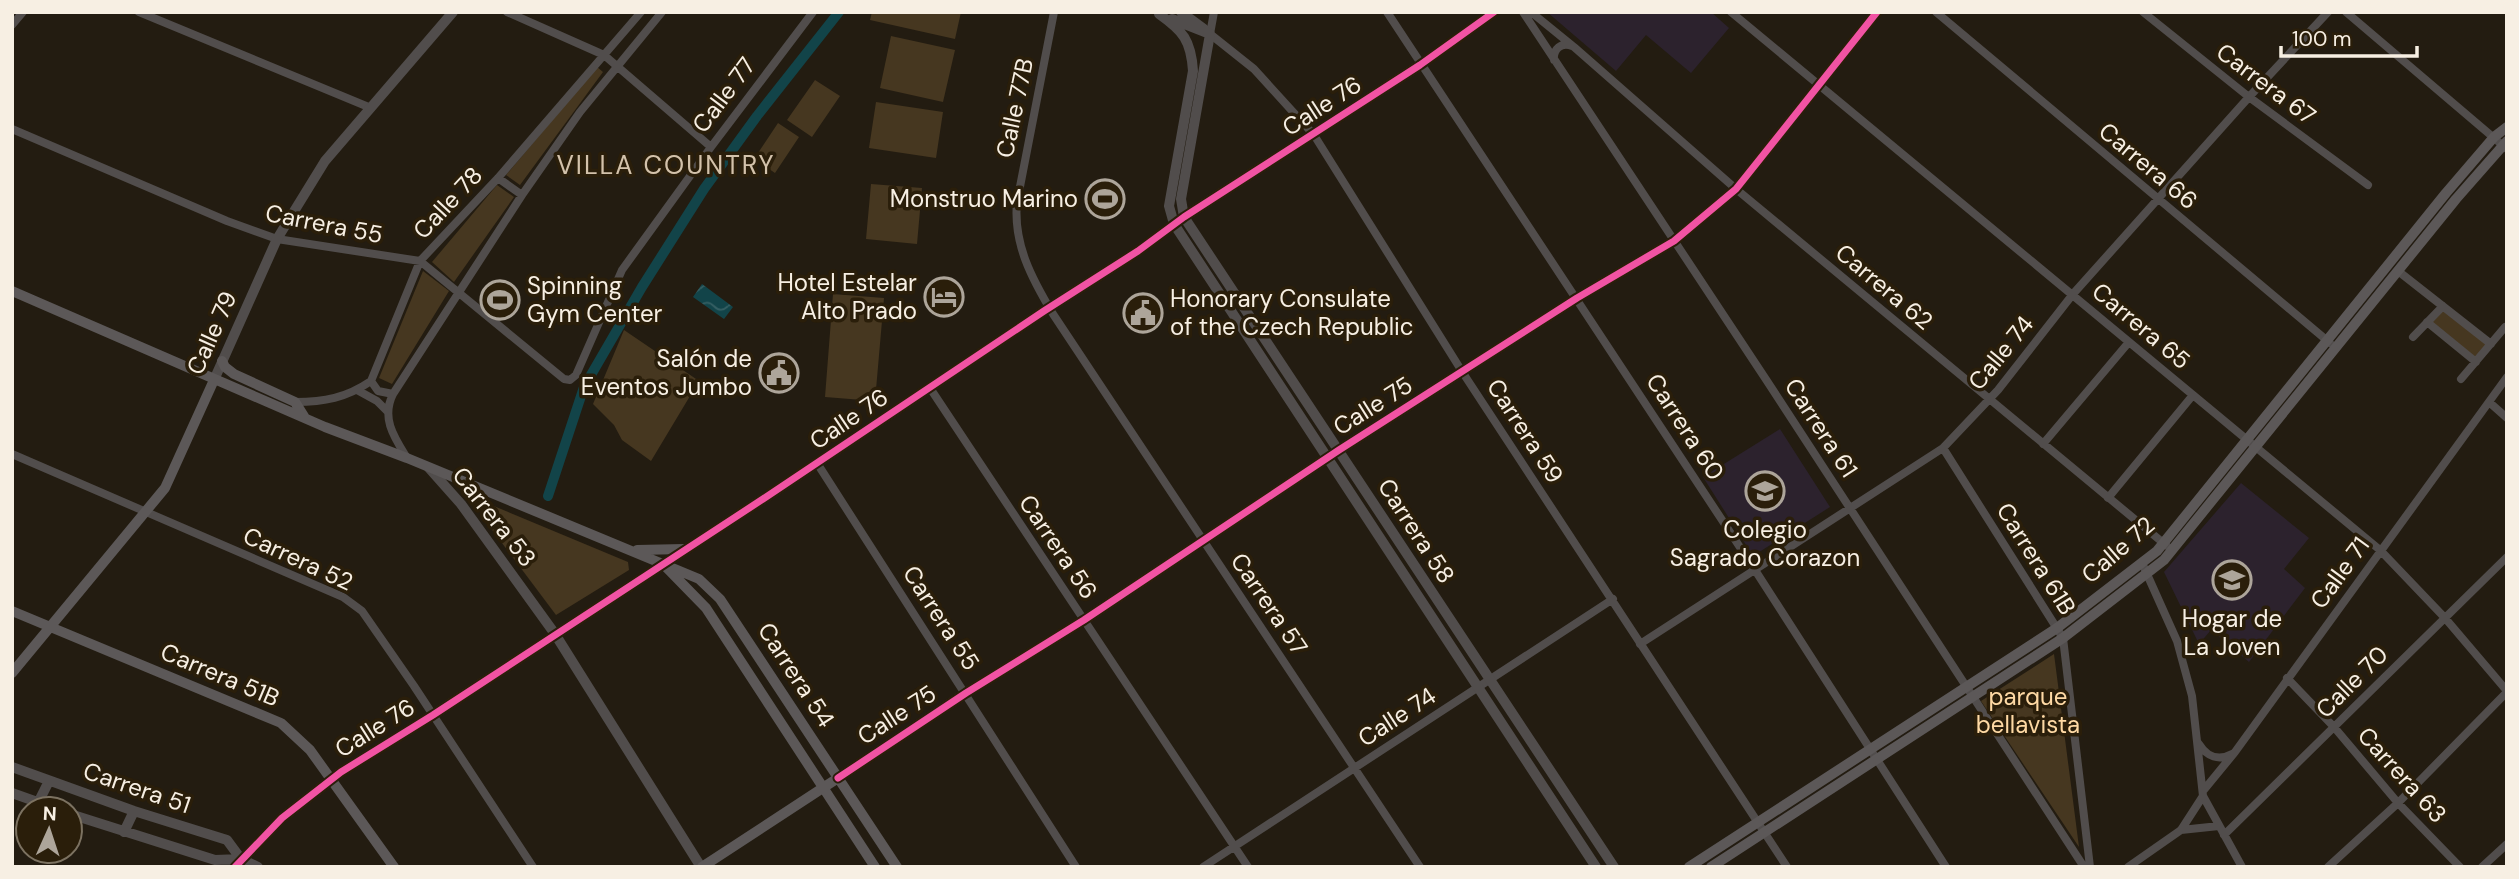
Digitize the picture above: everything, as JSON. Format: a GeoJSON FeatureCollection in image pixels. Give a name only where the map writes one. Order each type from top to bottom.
{"type":"FeatureCollection","features":[{"type":"Feature","properties":{"kind":"main road","name":"Calle 72"},"geometry":{"type":"LineString","coordinates":[[2331,344],[2398,271],[2503,143],[2507,127]]}},
{"type":"Feature","properties":{"kind":"main road","name":"Calle 72"},"geometry":{"type":"LineString","coordinates":[[2145,569],[2163,543],[2251,443],[2331,344],[2503,143]]}},
{"type":"Feature","properties":{"kind":"main road","name":"Carrera 53"},"geometry":{"type":"LineString","coordinates":[[12,291],[214,380],[429,468]]}},
{"type":"Feature","properties":{"kind":"main road"},"geometry":{"type":"LineString","coordinates":[[222,361],[234,374],[295,402],[304,418]]}},
{"type":"Feature","properties":{"kind":"main road","name":"Calle 79"},"geometry":{"type":"LineString","coordinates":[[12,673],[165,488],[214,380]]}},
{"type":"Feature","properties":{"kind":"main road"},"geometry":{"type":"LineString","coordinates":[[273,405],[295,402]]}},
{"type":"Feature","properties":{"kind":"main road","name":"Calle 72"},"geometry":{"type":"LineString","coordinates":[[1872,755],[1973,697],[2172,551],[2251,443]]}},
{"type":"Feature","properties":{"kind":"main road","name":"Carrera 54"},"geometry":{"type":"LineString","coordinates":[[429,468],[691,574],[706,584],[720,599],[770,673],[897,867]]}},
{"type":"Feature","properties":{"kind":"main road"},"geometry":{"type":"LineString","coordinates":[[628,549],[684,550]]}},
{"type":"Feature","properties":{"kind":"main road","name":"Carrera 54"},"geometry":{"type":"LineString","coordinates":[[662,563],[706,608],[875,867]]}},
{"type":"Feature","properties":{"kind":"main road","name":"Carrera 51B"},"geometry":{"type":"LineString","coordinates":[[12,611],[281,723],[310,750],[394,867]]}},
{"type":"Feature","properties":{"kind":"main road","name":"Calle 72"},"geometry":{"type":"LineString","coordinates":[[1689,867],[1761,827],[1872,755],[1966,687],[2060,633]]}},
{"type":"Feature","properties":{"kind":"main road"},"geometry":{"type":"LineString","coordinates":[[755,683],[770,673]]}},
{"type":"Feature","properties":{"kind":"main road","name":"Calle 75"},"geometry":{"type":"LineString","coordinates":[[702,867],[838,778]]}},
{"type":"Feature","properties":{"kind":"main road","name":"Calle 72"},"geometry":{"type":"LineString","coordinates":[[1711,867],[1761,827]]}},
{"type":"Feature","properties":{"kind":"street"},"geometry":{"type":"LineString","coordinates":[[12,25],[23,12]]}},
{"type":"Feature","properties":{"kind":"street"},"geometry":{"type":"LineString","coordinates":[[139,12],[371,108]]}},
{"type":"Feature","properties":{"kind":"street","name":"Calle 79"},"geometry":{"type":"LineString","coordinates":[[214,380],[277,239],[325,161],[453,12]]}},
{"type":"Feature","properties":{"kind":"street"},"geometry":{"type":"LineString","coordinates":[[507,12],[604,55],[710,147]]}},
{"type":"Feature","properties":{"kind":"street","name":"Calle 78"},"geometry":{"type":"LineString","coordinates":[[371,381],[420,261],[498,178],[641,12]]}},
{"type":"Feature","properties":{"kind":"street","name":"Calle 78"},"geometry":{"type":"LineString","coordinates":[[388,412],[393,394],[522,195],[580,112],[662,12]]}},
{"type":"Feature","properties":{"kind":"street","name":"Calle 77"},"geometry":{"type":"LineString","coordinates":[[458,292],[564,379],[570,380],[576,375],[622,270],[710,147],[813,12]]}},
{"type":"Feature","properties":{"kind":"street","name":"Calle 77B"},"geometry":{"type":"LineString","coordinates":[[1023,253],[1016,220],[1019,184],[1054,12]]}},
{"type":"Feature","properties":{"kind":"street"},"geometry":{"type":"LineString","coordinates":[[1181,12],[1210,34]]}},
{"type":"Feature","properties":{"kind":"street"},"geometry":{"type":"LineString","coordinates":[[1184,218],[1181,199],[1214,12]]}},
{"type":"Feature","properties":{"kind":"street","name":"Carrera 60"},"geometry":{"type":"LineString","coordinates":[[1387,12],[1755,570],[1946,867]]}},
{"type":"Feature","properties":{"kind":"street","name":"Calle 76"},"geometry":{"type":"LineString","coordinates":[[238,863],[282,818],[331,779],[817,463],[1138,251],[1174,224],[1420,65],[1494,12]]}},
{"type":"Feature","properties":{"kind":"street","name":"Carrera 61"},"geometry":{"type":"LineString","coordinates":[[1523,12],[2084,867]]}},
{"type":"Feature","properties":{"kind":"street","name":"Carrera 62"},"geometry":{"type":"LineString","coordinates":[[1531,12],[1736,189],[2172,551]]}},
{"type":"Feature","properties":{"kind":"street","name":"Carrera 65"},"geometry":{"type":"LineString","coordinates":[[1731,12],[2380,550],[2445,618],[2507,691]]}},
{"type":"Feature","properties":{"kind":"street","name":"Calle 75"},"geometry":{"type":"LineString","coordinates":[[838,778],[966,693],[1084,620],[1326,458],[1577,298],[1674,241],[1736,189],[1877,12]]}},
{"type":"Feature","properties":{"kind":"street","name":"Carrera 66"},"geometry":{"type":"LineString","coordinates":[[1936,12],[2331,344]]}},
{"type":"Feature","properties":{"kind":"street","name":"Carrera 67"},"geometry":{"type":"LineString","coordinates":[[2143,12],[2249,97],[2368,185]]}},
{"type":"Feature","properties":{"kind":"street","name":"Calle 74"},"geometry":{"type":"LineString","coordinates":[[1640,643],[1943,448],[1990,400],[2073,294],[2328,12]]}},
{"type":"Feature","properties":{"kind":"street"},"geometry":{"type":"LineString","coordinates":[[2346,12],[2503,143]]}},
{"type":"Feature","properties":{"kind":"street"},"geometry":{"type":"LineString","coordinates":[[1157,13],[1210,34]]}},
{"type":"Feature","properties":{"kind":"street"},"geometry":{"type":"LineString","coordinates":[[1157,13],[1177,26],[1186,38],[1193,71],[1168,206],[1174,224]]}},
{"type":"Feature","properties":{"kind":"street","name":"Carrera 59"},"geometry":{"type":"LineString","coordinates":[[1210,34],[1254,69],[1314,135],[1463,373],[1787,867]]}},
{"type":"Feature","properties":{"kind":"street"},"geometry":{"type":"LineString","coordinates":[[1555,63],[1554,54],[1558,47],[1566,44],[1574,47]]}},
{"type":"Feature","properties":{"kind":"street","name":"Carrera 55"},"geometry":{"type":"LineString","coordinates":[[12,129],[277,239],[420,261]]}},
{"type":"Feature","properties":{"kind":"street"},"geometry":{"type":"LineString","coordinates":[[498,178],[522,195]]}},
{"type":"Feature","properties":{"kind":"street","name":"Carrera 58"},"geometry":{"type":"LineString","coordinates":[[1184,218],[1614,867]]}},
{"type":"Feature","properties":{"kind":"street","name":"Carrera 58"},"geometry":{"type":"LineString","coordinates":[[1174,224],[1596,867]]}},
{"type":"Feature","properties":{"kind":"street","name":"Carrera 57"},"geometry":{"type":"LineString","coordinates":[[1023,253],[1031,275],[1050,308],[1420,867]]}},
{"type":"Feature","properties":{"kind":"street"},"geometry":{"type":"LineString","coordinates":[[420,261],[458,292]]}},
{"type":"Feature","properties":{"kind":"street"},"geometry":{"type":"LineString","coordinates":[[2398,271],[2491,344]]}},
{"type":"Feature","properties":{"kind":"street"},"geometry":{"type":"LineString","coordinates":[[2413,337],[2443,306]]}},
{"type":"Feature","properties":{"kind":"street"},"geometry":{"type":"LineString","coordinates":[[1239,324],[1250,316]]}},
{"type":"Feature","properties":{"kind":"street"},"geometry":{"type":"LineString","coordinates":[[2427,323],[2476,362]]}},
{"type":"Feature","properties":{"kind":"street"},"geometry":{"type":"LineString","coordinates":[[1245,334],[1256,326]]}},
{"type":"Feature","properties":{"kind":"street"},"geometry":{"type":"LineString","coordinates":[[2461,379],[2505,327]]}},
{"type":"Feature","properties":{"kind":"street"},"geometry":{"type":"LineString","coordinates":[[2043,444],[2129,342]]}},
{"type":"Feature","properties":{"kind":"street","name":"Calle 71"},"geometry":{"type":"LineString","coordinates":[[2203,794],[2507,377]]}},
{"type":"Feature","properties":{"kind":"street"},"geometry":{"type":"LineString","coordinates":[[295,402],[335,400],[371,381],[378,391],[393,394]]}},
{"type":"Feature","properties":{"kind":"street","name":"Carrera 56"},"geometry":{"type":"LineString","coordinates":[[930,388],[1248,867]]}},
{"type":"Feature","properties":{"kind":"street"},"geometry":{"type":"LineString","coordinates":[[357,390],[377,401],[388,412],[394,436],[407,458]]}},
{"type":"Feature","properties":{"kind":"street"},"geometry":{"type":"LineString","coordinates":[[2108,498],[2193,395]]}},
{"type":"Feature","properties":{"kind":"street"},"geometry":{"type":"LineString","coordinates":[[2489,402],[2507,418]]}},
{"type":"Feature","properties":{"kind":"street","name":"Carrera 61B"},"geometry":{"type":"LineString","coordinates":[[1943,448],[2060,633],[2091,867]]}},
{"type":"Feature","properties":{"kind":"street","name":"Carrera 52"},"geometry":{"type":"LineString","coordinates":[[12,454],[344,597],[362,611],[533,867]]}},
{"type":"Feature","properties":{"kind":"street","name":"Carrera 55"},"geometry":{"type":"LineString","coordinates":[[817,463],[1076,867]]}},
{"type":"Feature","properties":{"kind":"street","name":"Carrera 53"},"geometry":{"type":"LineString","coordinates":[[429,468],[461,504],[555,634],[702,867]]}},
{"type":"Feature","properties":{"kind":"street","name":"Calle 70"},"geometry":{"type":"LineString","coordinates":[[2224,835],[2507,557]]}},
{"type":"Feature","properties":{"kind":"street"},"geometry":{"type":"LineString","coordinates":[[2145,569],[2177,641],[2192,696],[2203,794],[2242,867]]}},
{"type":"Feature","properties":{"kind":"street","name":"Calle 74"},"geometry":{"type":"LineString","coordinates":[[1203,867],[1613,599]]}},
{"type":"Feature","properties":{"kind":"street","name":"Carrera 63"},"geometry":{"type":"LineString","coordinates":[[2287,678],[2334,727],[2398,803],[2460,867]]}},
{"type":"Feature","properties":{"kind":"street"},"geometry":{"type":"LineString","coordinates":[[2328,867],[2398,803],[2507,691]]}},
{"type":"Feature","properties":{"kind":"street"},"geometry":{"type":"LineString","coordinates":[[2199,743],[2211,756],[2224,758],[2235,752]]}},
{"type":"Feature","properties":{"kind":"street","name":"Carrera 51"},"geometry":{"type":"LineString","coordinates":[[12,766],[134,811],[227,840],[238,863]]}},
{"type":"Feature","properties":{"kind":"street"},"geometry":{"type":"LineString","coordinates":[[42,795],[49,781]]}},
{"type":"Feature","properties":{"kind":"street"},"geometry":{"type":"LineString","coordinates":[[1547,793],[1560,785]]}},
{"type":"Feature","properties":{"kind":"street"},"geometry":{"type":"LineString","coordinates":[[2128,867],[2181,830],[2203,794]]}},
{"type":"Feature","properties":{"kind":"street"},"geometry":{"type":"LineString","coordinates":[[124,832],[134,811]]}},
{"type":"Feature","properties":{"kind":"street","name":"Carrera 51"},"geometry":{"type":"LineString","coordinates":[[84,819],[215,860],[258,867]]}},
{"type":"Feature","properties":{"kind":"street"},"geometry":{"type":"LineString","coordinates":[[2181,830],[2219,826]]}},
{"type":"Feature","properties":{"kind":"street"},"geometry":{"type":"LineString","coordinates":[[2482,867],[2507,844]]}},
{"type":"Feature","properties":{"kind":"shaded area"},"geometry":{"type":"Polygon","coordinates":[[[1547,12],[1711,12],[1729,28],[1691,73],[1646,35],[1616,71],[1547,12]]]}},
{"type":"Feature","properties":{"kind":"shaded area","name":"Colegio Sagrado Corazon"},"geometry":{"type":"Polygon","coordinates":[[[1780,429],[1830,507],[1753,556],[1703,477],[1780,429]]]}},
{"type":"Feature","properties":{"kind":"shaded area","name":"Hogar de La Joven"},"geometry":{"type":"Polygon","coordinates":[[[2241,483],[2309,538],[2284,569],[2305,588],[2249,662],[2211,630],[2199,644],[2164,572],[2241,483]]]}},
{"type":"Feature","properties":{"kind":"green space"},"geometry":{"type":"Polygon","coordinates":[[[872,12],[961,12],[955,39],[870,20],[872,12]]]}},
{"type":"Feature","properties":{"kind":"green space"},"geometry":{"type":"Polygon","coordinates":[[[891,36],[955,50],[943,102],[880,88],[891,36]]]}},
{"type":"Feature","properties":{"kind":"green space"},"geometry":{"type":"Polygon","coordinates":[[[597,67],[603,72],[520,185],[506,175],[597,67]]]}},
{"type":"Feature","properties":{"kind":"green space"},"geometry":{"type":"Polygon","coordinates":[[[815,80],[840,96],[812,137],[787,120],[815,80]]]}},
{"type":"Feature","properties":{"kind":"green space"},"geometry":{"type":"Polygon","coordinates":[[[876,102],[943,112],[936,158],[869,148],[876,102]]]}},
{"type":"Feature","properties":{"kind":"green space"},"geometry":{"type":"Polygon","coordinates":[[[778,123],[799,137],[775,173],[754,159],[778,123]]]}},
{"type":"Feature","properties":{"kind":"green space"},"geometry":{"type":"Polygon","coordinates":[[[871,184],[922,188],[917,244],[866,239],[871,184]]]}},
{"type":"Feature","properties":{"kind":"green space"},"geometry":{"type":"Polygon","coordinates":[[[497,185],[514,197],[454,282],[432,262],[497,185]]]}},
{"type":"Feature","properties":{"kind":"green space"},"geometry":{"type":"Polygon","coordinates":[[[423,271],[449,291],[392,384],[379,378],[423,271]]]}},
{"type":"Feature","properties":{"kind":"green space"},"geometry":{"type":"Polygon","coordinates":[[[833,294],[884,298],[875,401],[825,397],[833,294]]]}},
{"type":"Feature","properties":{"kind":"green space"},"geometry":{"type":"Polygon","coordinates":[[[2443,308],[2488,345],[2475,360],[2429,323],[2443,308]]]}},
{"type":"Feature","properties":{"kind":"green space"},"geometry":{"type":"Polygon","coordinates":[[[624,330],[699,381],[651,461],[622,440],[614,425],[593,404],[624,330]]]}},
{"type":"Feature","properties":{"kind":"green space"},"geometry":{"type":"Polygon","coordinates":[[[489,504],[628,562],[629,570],[556,615],[481,515],[489,504]]]}},
{"type":"Feature","properties":{"kind":"green space","name":"parque bellavista"},"geometry":{"type":"Polygon","coordinates":[[[2054,654],[2079,847],[1981,701],[2054,654]]]}},
{"type":"Feature","properties":{"kind":"water","name":"Monstruo Marino"},"geometry":{"type":"Polygon","coordinates":[[[1090,184],[1124,190],[1120,205],[1104,209],[1088,203],[1090,184]]]}},
{"type":"Feature","properties":{"kind":"water"},"geometry":{"type":"Polygon","coordinates":[[[702,284],[733,307],[724,319],[693,297],[702,284]]]}},
{"type":"Feature","properties":{"kind":"waterway"},"geometry":{"type":"LineString","coordinates":[[548,496],[584,387],[642,287],[704,189],[757,116],[839,12]]}},
{"type":"Feature","properties":{"kind":"cycle path"},"geometry":{"type":"LineString","coordinates":[[235,867],[282,818],[341,772],[433,715],[763,499],[1138,251],[1184,217],[1420,65],[1494,12]]}},
{"type":"Feature","properties":{"kind":"cycle path"},"geometry":{"type":"LineString","coordinates":[[838,778],[966,693],[1084,620],[1339,450],[1577,298],[1674,241],[1736,189],[1877,12]]}},
{"type":"Feature","properties":{"kind":"place","name":"Monstruo Marino"},"geometry":{"type":"Point","coordinates":[1105,199]}},
{"type":"Feature","properties":{"kind":"place","name":"Hotel Estelar Alto Prado"},"geometry":{"type":"Point","coordinates":[944,297]}},
{"type":"Feature","properties":{"kind":"place","name":"Spinning Gym Center"},"geometry":{"type":"Point","coordinates":[500,300]}},
{"type":"Feature","properties":{"kind":"place","name":"Honorary Consulate of the Czech Republic"},"geometry":{"type":"Point","coordinates":[1143,313]}},
{"type":"Feature","properties":{"kind":"place","name":"Salón de Eventos Jumbo"},"geometry":{"type":"Point","coordinates":[779,373]}},
{"type":"Feature","properties":{"kind":"place","name":"Colegio Sagrado Corazon"},"geometry":{"type":"Point","coordinates":[1765,491]}},
{"type":"Feature","properties":{"kind":"place","name":"Hogar de La Joven"},"geometry":{"type":"Point","coordinates":[2232,580]}},
{"type":"Feature","properties":{"kind":"district","name":"VILLA COUNTRY"},"geometry":{"type":"Point","coordinates":[666,165]}}]}
